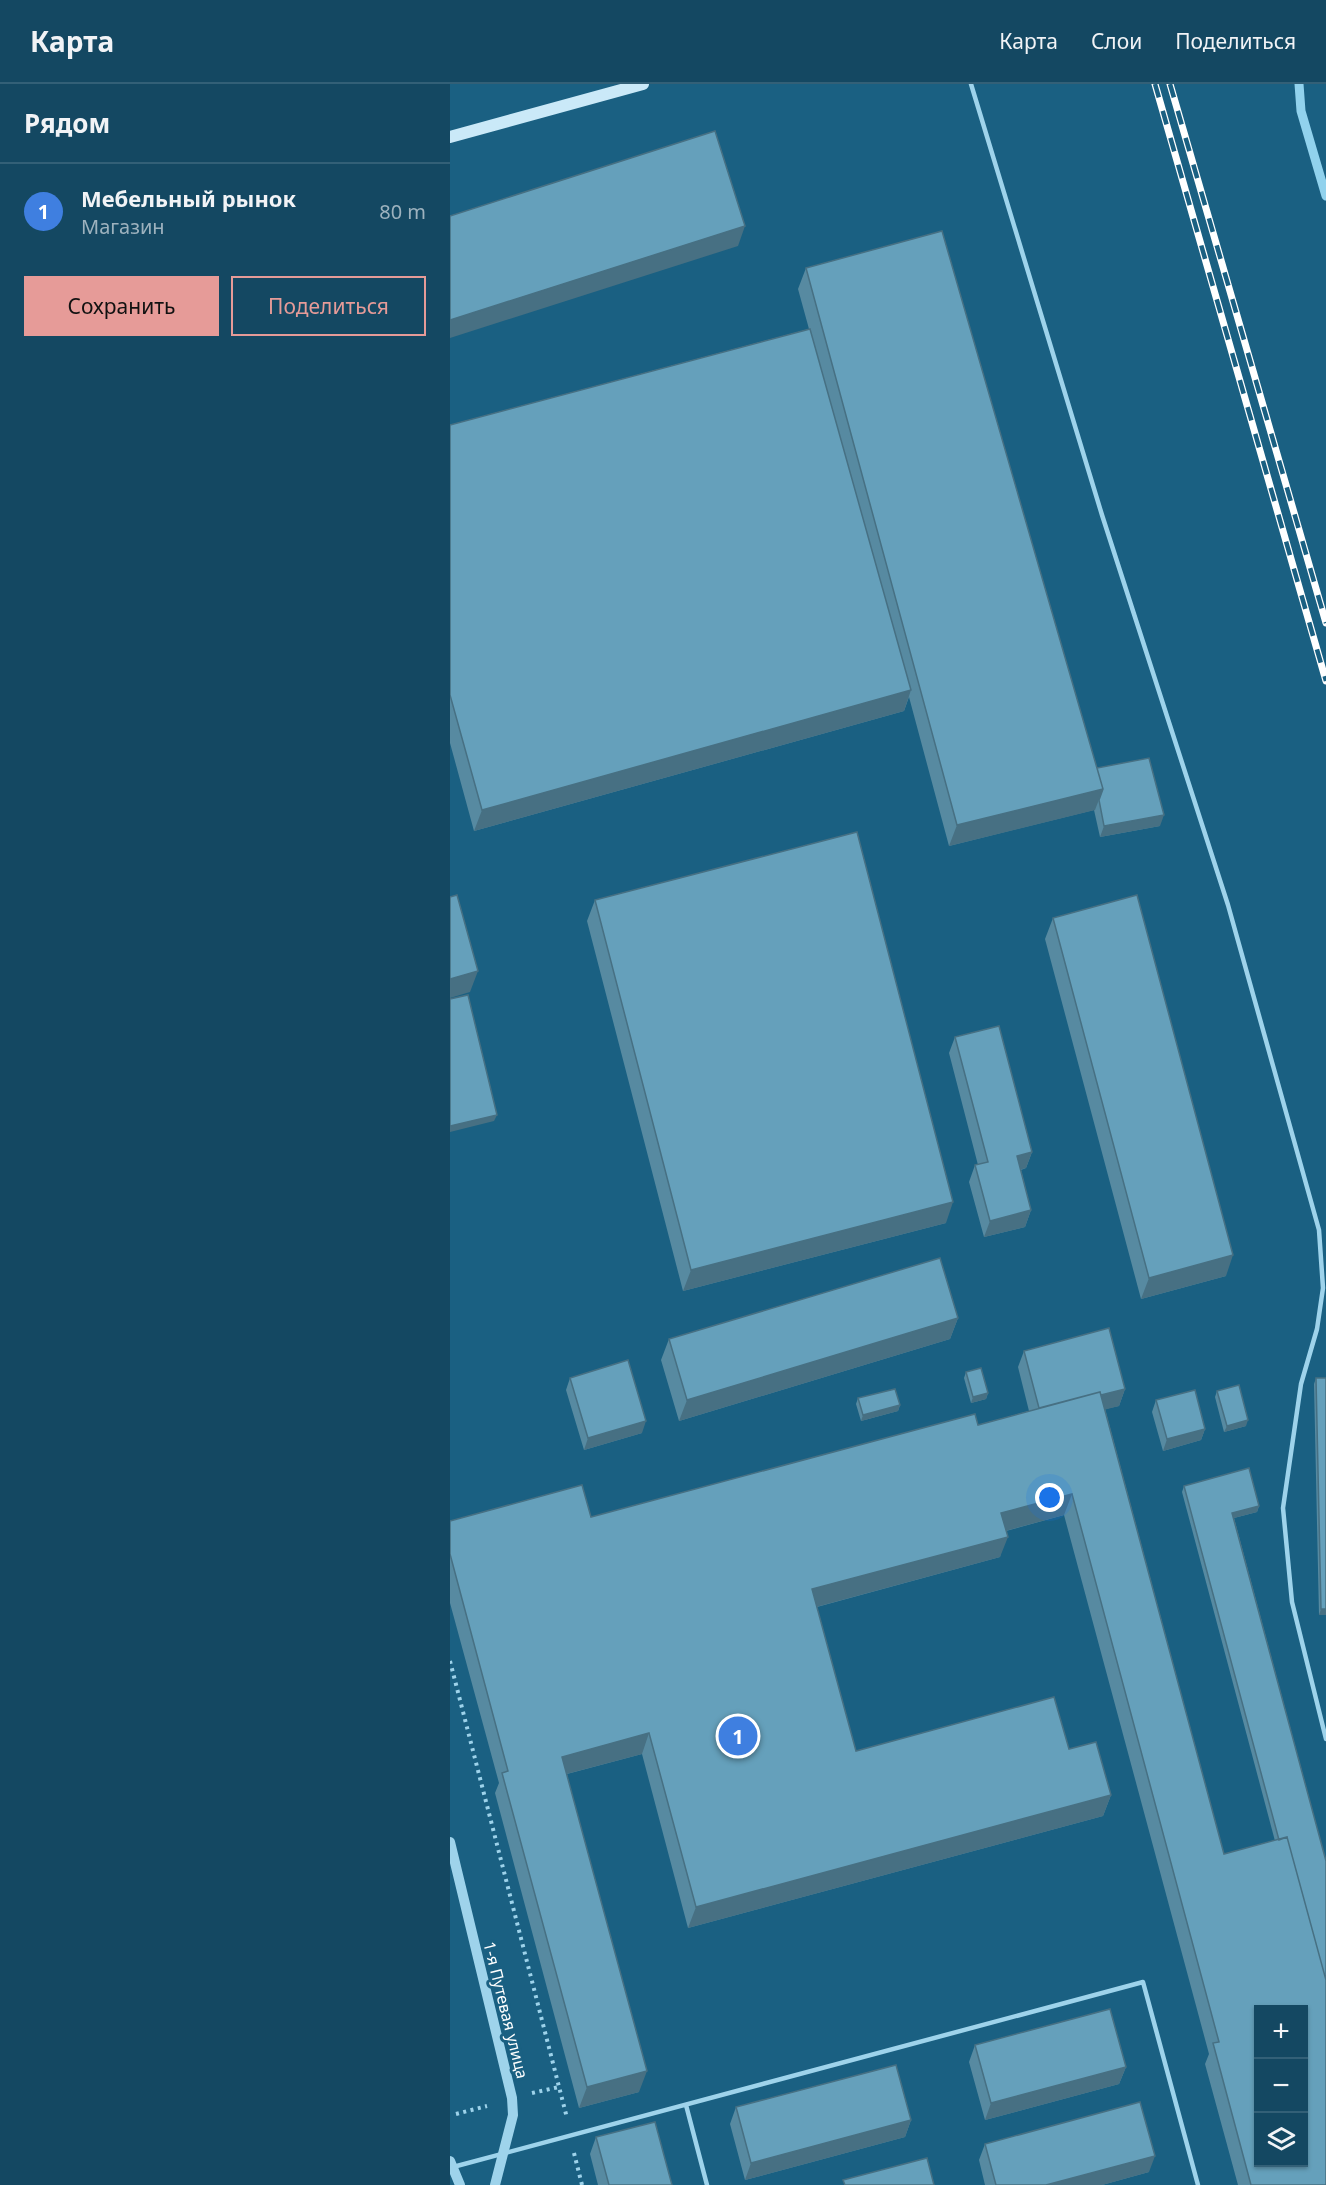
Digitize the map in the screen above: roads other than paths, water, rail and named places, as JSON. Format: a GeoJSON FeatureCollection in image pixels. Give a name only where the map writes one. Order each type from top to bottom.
{"type":"FeatureCollection","features":[{"type":"Feature","properties":{"kind":"main road"},"geometry":{"type":"LineString","coordinates":[[450,137],[643,84]]}},
{"type":"Feature","properties":{"kind":"street","name":"1-я Путевая улица"},"geometry":{"type":"LineString","coordinates":[[450,1842],[512,2098],[513,2115],[501,2154],[495,2185]]}},
{"type":"Feature","properties":{"kind":"street"},"geometry":{"type":"LineString","coordinates":[[451,2164],[460,2185]]}},
{"type":"Feature","properties":{"kind":"lane"},"geometry":{"type":"LineString","coordinates":[[970,84],[1102,515],[1228,905],[1319,1230],[1323,1288],[1317,1329],[1301,1384],[1283,1508],[1292,1602],[1326,1739]]}},
{"type":"Feature","properties":{"kind":"lane"},"geometry":{"type":"LineString","coordinates":[[451,2164],[501,2154],[1143,1982],[1197,2185]]}},
{"type":"Feature","properties":{"kind":"lane"},"geometry":{"type":"LineString","coordinates":[[686,2105],[707,2185]]}},
{"type":"Feature","properties":{"kind":"waterway"},"geometry":{"type":"LineString","coordinates":[[1299,84],[1301,111],[1326,196]]}},
{"type":"Feature","properties":{"kind":"railway"},"geometry":{"type":"LineString","coordinates":[[1155,84],[1326,681]]}},
{"type":"Feature","properties":{"kind":"railway"},"geometry":{"type":"LineString","coordinates":[[1170,84],[1326,623]]}},
{"type":"Feature","properties":{"kind":"place","name":"Мебельный рынок"},"geometry":{"type":"Point","coordinates":[738,1736]}}]}
